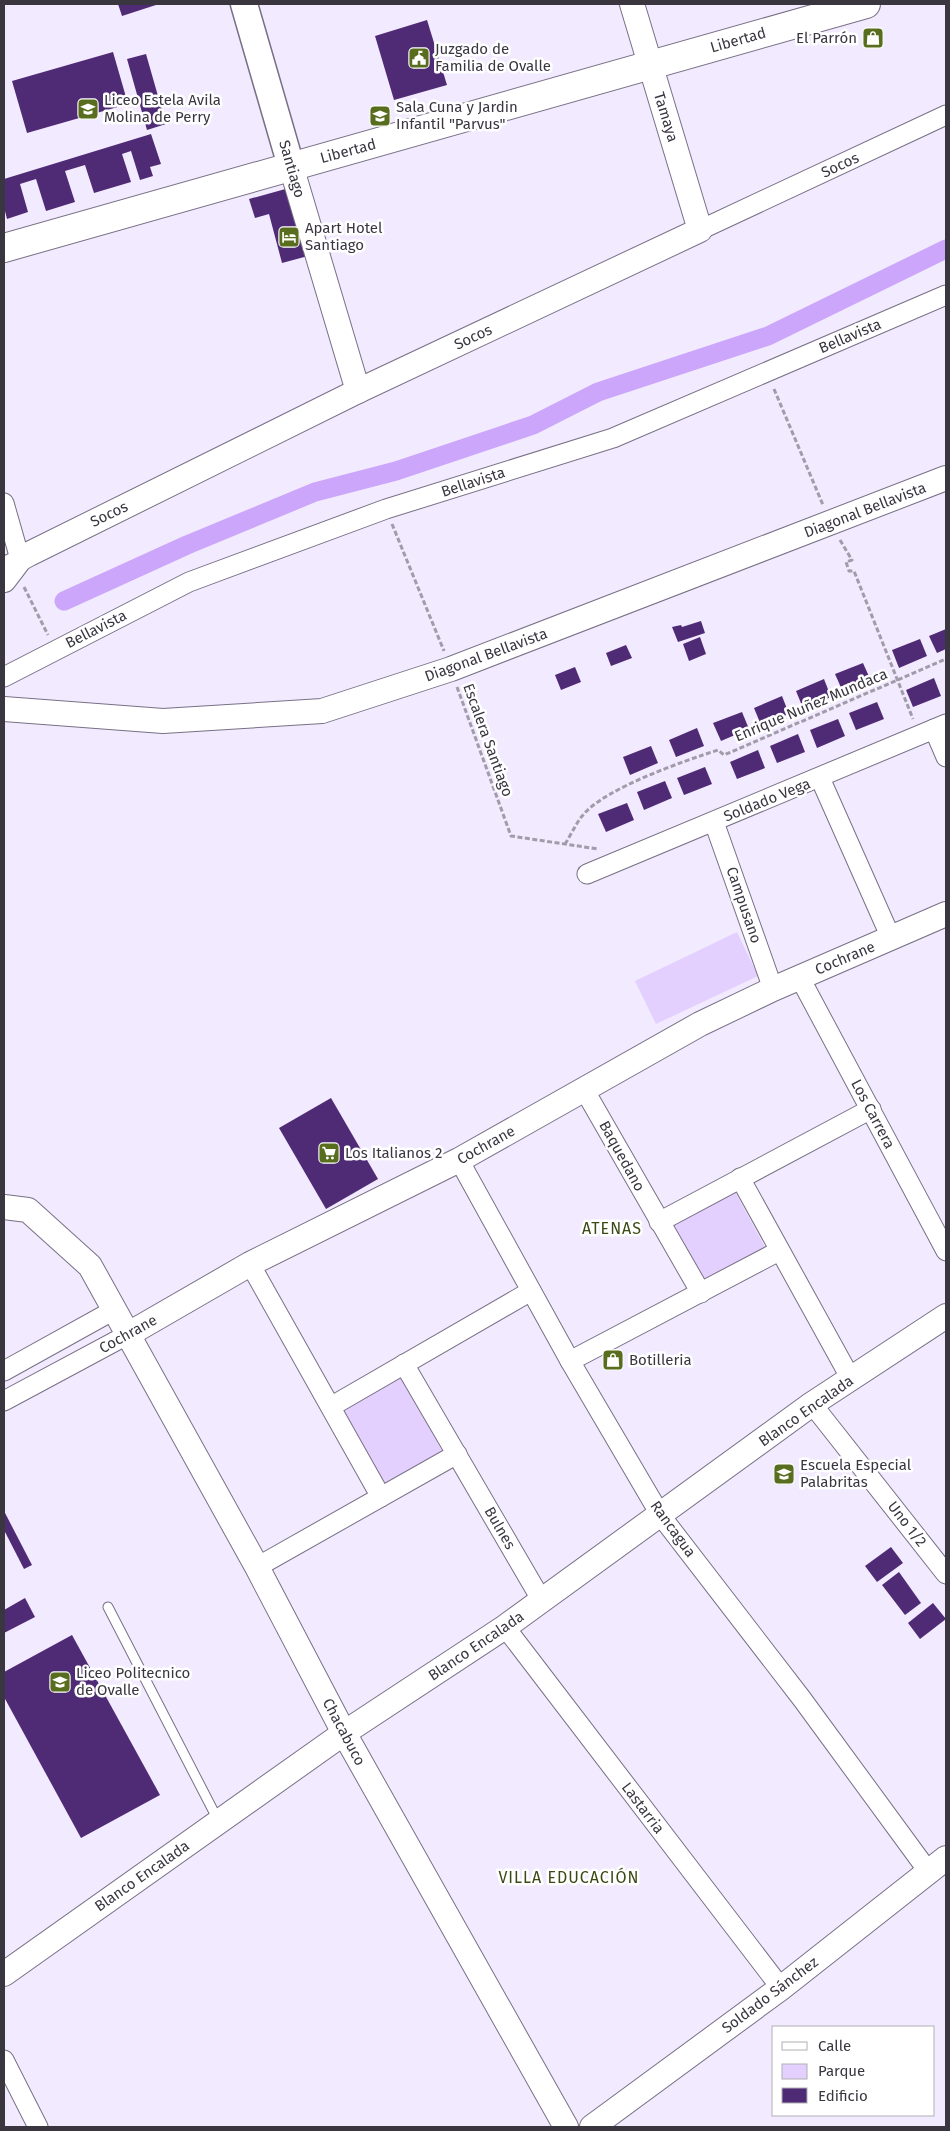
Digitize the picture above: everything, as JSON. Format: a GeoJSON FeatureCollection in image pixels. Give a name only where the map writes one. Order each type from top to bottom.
{"type":"FeatureCollection","features":[{"type":"Feature","properties":{"kind":"main road","name":"Santiago"},"geometry":{"type":"LineString","coordinates":[[244,4],[291,166]]}},
{"type":"Feature","properties":{"kind":"main road","name":"Libertad"},"geometry":{"type":"LineString","coordinates":[[4,248],[866,4]]}},
{"type":"Feature","properties":{"kind":"street","name":"Tamaya"},"geometry":{"type":"LineString","coordinates":[[632,4],[700,230]]}},
{"type":"Feature","properties":{"kind":"street","name":"Socos"},"geometry":{"type":"LineString","coordinates":[[12,572],[358,391],[946,115]]}},
{"type":"Feature","properties":{"kind":"street","name":"Santiago"},"geometry":{"type":"LineString","coordinates":[[291,166],[358,391]]}},
{"type":"Feature","properties":{"kind":"street","name":"Bellavista"},"geometry":{"type":"LineString","coordinates":[[4,677],[189,582],[386,510],[613,438],[946,296]]}},
{"type":"Feature","properties":{"kind":"street","name":"Diagonal Bellavista"},"geometry":{"type":"LineString","coordinates":[[4,709],[163,721],[322,711],[451,669],[946,478]]}},
{"type":"Feature","properties":{"kind":"street"},"geometry":{"type":"LineString","coordinates":[[4,503],[12,572]]}},
{"type":"Feature","properties":{"kind":"street"},"geometry":{"type":"LineString","coordinates":[[933,729],[946,757]]}},
{"type":"Feature","properties":{"kind":"street","name":"Soldado Vega"},"geometry":{"type":"LineString","coordinates":[[587,874],[820,778],[933,729]]}},
{"type":"Feature","properties":{"kind":"street"},"geometry":{"type":"LineString","coordinates":[[820,778],[891,938]]}},
{"type":"Feature","properties":{"kind":"street","name":"Campusano"},"geometry":{"type":"LineString","coordinates":[[714,822],[773,989]]}},
{"type":"Feature","properties":{"kind":"street","name":"Cochrane"},"geometry":{"type":"LineString","coordinates":[[4,1401],[250,1264],[459,1160],[585,1091],[700,1024],[773,989],[946,914]]}},
{"type":"Feature","properties":{"kind":"street","name":"Los Carrera"},"geometry":{"type":"LineString","coordinates":[[800,978],[946,1252]]}},
{"type":"Feature","properties":{"kind":"street","name":"Baquedano"},"geometry":{"type":"LineString","coordinates":[[585,1091],[700,1293]]}},
{"type":"Feature","properties":{"kind":"street"},"geometry":{"type":"LineString","coordinates":[[659,1222],[870,1109]]}},
{"type":"Feature","properties":{"kind":"street","name":"Rancagua"},"geometry":{"type":"LineString","coordinates":[[459,1160],[570,1361],[661,1516],[802,1698],[937,1865]]}},
{"type":"Feature","properties":{"kind":"street"},"geometry":{"type":"LineString","coordinates":[[740,1178],[851,1379]]}},
{"type":"Feature","properties":{"kind":"street","name":"Chacabuco"},"geometry":{"type":"LineString","coordinates":[[4,1207],[28,1210],[90,1266],[257,1567],[344,1733],[566,2127]]}},
{"type":"Feature","properties":{"kind":"street"},"geometry":{"type":"LineString","coordinates":[[570,1361],[779,1251]]}},
{"type":"Feature","properties":{"kind":"street"},"geometry":{"type":"LineString","coordinates":[[250,1264],[382,1497]]}},
{"type":"Feature","properties":{"kind":"street"},"geometry":{"type":"LineString","coordinates":[[332,1406],[532,1291]]}},
{"type":"Feature","properties":{"kind":"street","name":"Cochrane"},"geometry":{"type":"LineString","coordinates":[[4,1372],[114,1310]]}},
{"type":"Feature","properties":{"kind":"street","name":"Blanco Encalada"},"geometry":{"type":"LineString","coordinates":[[4,1974],[344,1733],[542,1601],[812,1404],[946,1316]]}},
{"type":"Feature","properties":{"kind":"street","name":"Bulnes"},"geometry":{"type":"LineString","coordinates":[[404,1364],[542,1601]]}},
{"type":"Feature","properties":{"kind":"street","name":"Uno 1/2"},"geometry":{"type":"LineString","coordinates":[[812,1404],[946,1574]]}},
{"type":"Feature","properties":{"kind":"street"},"geometry":{"type":"LineString","coordinates":[[257,1567],[457,1454]]}},
{"type":"Feature","properties":{"kind":"street","name":"Lastarria"},"geometry":{"type":"LineString","coordinates":[[505,1627],[781,1988]]}},
{"type":"Feature","properties":{"kind":"street","name":"Soldado Sánchez"},"geometry":{"type":"LineString","coordinates":[[592,2127],[781,1988],[937,1865]]}},
{"type":"Feature","properties":{"kind":"street"},"geometry":{"type":"LineString","coordinates":[[4,2060],[30,2125]]}},
{"type":"Feature","properties":{"kind":"lane"},"geometry":{"type":"LineString","coordinates":[[108,1607],[219,1822]]}},
{"type":"Feature","properties":{"kind":"path"},"geometry":{"type":"LineString","coordinates":[[767,372],[830,523],[852,560],[846,562],[849,571],[854,571],[898,680],[933,729]]}},
{"type":"Feature","properties":{"kind":"path","name":"Escalera Santiago"},"geometry":{"type":"LineString","coordinates":[[386,510],[451,669],[511,836],[633,855]]}},
{"type":"Feature","properties":{"kind":"path"},"geometry":{"type":"LineString","coordinates":[[12,572],[56,650]]}},
{"type":"Feature","properties":{"kind":"path","name":"Enrique Nuñez Mundaca"},"geometry":{"type":"LineString","coordinates":[[565,844],[583,815],[597,802],[664,768],[718,750],[724,754],[946,659]]}},
{"type":"Feature","properties":{"kind":"green space"},"geometry":{"type":"Polygon","coordinates":[[[737,932],[758,976],[656,1024],[635,981],[737,932]]]}},
{"type":"Feature","properties":{"kind":"green space"},"geometry":{"type":"Polygon","coordinates":[[[733,1188],[766,1249],[702,1284],[668,1223],[733,1188]]]}},
{"type":"Feature","properties":{"kind":"green space"},"geometry":{"type":"Polygon","coordinates":[[[400,1373],[444,1455],[385,1487],[340,1406],[400,1373]]]}},
{"type":"Feature","properties":{"kind":"building"},"geometry":{"type":"Polygon","coordinates":[[[118,4],[159,4],[122,16],[118,4]]]}},
{"type":"Feature","properties":{"kind":"building"},"geometry":{"type":"Polygon","coordinates":[[[427,20],[447,85],[394,100],[375,36],[427,20]]]}},
{"type":"Feature","properties":{"kind":"building"},"geometry":{"type":"Polygon","coordinates":[[[113,52],[128,104],[27,133],[12,81],[113,52]]]}},
{"type":"Feature","properties":{"kind":"building"},"geometry":{"type":"Polygon","coordinates":[[[146,54],[166,124],[147,130],[127,59],[146,54]]]}},
{"type":"Feature","properties":{"kind":"building"},"geometry":{"type":"Polygon","coordinates":[[[151,134],[161,164],[150,167],[153,176],[140,180],[131,151],[122,154],[131,182],[94,193],[85,165],[65,171],[75,202],[46,211],[36,179],[20,184],[28,212],[7,219],[4,207],[4,179],[151,134]]]}},
{"type":"Feature","properties":{"kind":"building","name":"Apart Hotel Santiago"},"geometry":{"type":"Polygon","coordinates":[[[289,188],[308,256],[282,263],[269,214],[255,218],[249,199],[289,188]]]}},
{"type":"Feature","properties":{"kind":"building"},"geometry":{"type":"Polygon","coordinates":[[[701,621],[705,633],[678,642],[672,627],[681,625],[682,627],[701,621]]]}},
{"type":"Feature","properties":{"kind":"building"},"geometry":{"type":"Polygon","coordinates":[[[946,629],[946,649],[937,653],[929,636],[946,629]]]}},
{"type":"Feature","properties":{"kind":"building"},"geometry":{"type":"Polygon","coordinates":[[[700,637],[706,654],[689,661],[683,644],[700,637]]]}},
{"type":"Feature","properties":{"kind":"building"},"geometry":{"type":"Polygon","coordinates":[[[920,639],[927,656],[899,668],[892,650],[920,639]]]}},
{"type":"Feature","properties":{"kind":"building"},"geometry":{"type":"Polygon","coordinates":[[[626,645],[632,658],[611,666],[606,653],[626,645]]]}},
{"type":"Feature","properties":{"kind":"building"},"geometry":{"type":"Polygon","coordinates":[[[863,663],[871,681],[843,692],[835,674],[863,663]]]}},
{"type":"Feature","properties":{"kind":"building"},"geometry":{"type":"Polygon","coordinates":[[[575,667],[581,682],[561,690],[555,675],[575,667]]]}},
{"type":"Feature","properties":{"kind":"building"},"geometry":{"type":"Polygon","coordinates":[[[934,678],[941,696],[913,707],[906,690],[934,678]]]}},
{"type":"Feature","properties":{"kind":"building"},"geometry":{"type":"Polygon","coordinates":[[[824,679],[831,697],[803,708],[796,691],[824,679]]]}},
{"type":"Feature","properties":{"kind":"building"},"geometry":{"type":"Polygon","coordinates":[[[782,696],[789,714],[761,725],[754,708],[782,696]]]}},
{"type":"Feature","properties":{"kind":"building"},"geometry":{"type":"Polygon","coordinates":[[[877,702],[884,719],[856,730],[849,713],[877,702]]]}},
{"type":"Feature","properties":{"kind":"building"},"geometry":{"type":"Polygon","coordinates":[[[742,712],[749,729],[721,741],[713,723],[742,712]]]}},
{"type":"Feature","properties":{"kind":"building"},"geometry":{"type":"Polygon","coordinates":[[[838,719],[845,736],[817,748],[810,730],[838,719]]]}},
{"type":"Feature","properties":{"kind":"building"},"geometry":{"type":"Polygon","coordinates":[[[697,728],[704,746],[676,757],[669,740],[697,728]]]}},
{"type":"Feature","properties":{"kind":"building"},"geometry":{"type":"Polygon","coordinates":[[[798,734],[805,752],[777,763],[770,746],[798,734]]]}},
{"type":"Feature","properties":{"kind":"building"},"geometry":{"type":"Polygon","coordinates":[[[651,746],[658,763],[630,775],[623,757],[651,746]]]}},
{"type":"Feature","properties":{"kind":"building"},"geometry":{"type":"Polygon","coordinates":[[[758,750],[765,768],[737,779],[730,762],[758,750]]]}},
{"type":"Feature","properties":{"kind":"building"},"geometry":{"type":"Polygon","coordinates":[[[705,767],[712,784],[684,795],[677,778],[705,767]]]}},
{"type":"Feature","properties":{"kind":"building"},"geometry":{"type":"Polygon","coordinates":[[[665,781],[672,798],[644,810],[637,792],[665,781]]]}},
{"type":"Feature","properties":{"kind":"building"},"geometry":{"type":"Polygon","coordinates":[[[627,803],[634,820],[606,832],[598,814],[627,803]]]}},
{"type":"Feature","properties":{"kind":"building","name":"Los Italianos 2"},"geometry":{"type":"Polygon","coordinates":[[[331,1098],[378,1179],[326,1209],[279,1128],[331,1098]]]}},
{"type":"Feature","properties":{"kind":"building"},"geometry":{"type":"Polygon","coordinates":[[[4,1511],[32,1565],[24,1569],[4,1530],[4,1511]]]}},
{"type":"Feature","properties":{"kind":"building"},"geometry":{"type":"Polygon","coordinates":[[[891,1547],[903,1563],[877,1582],[865,1566],[891,1547]]]}},
{"type":"Feature","properties":{"kind":"building"},"geometry":{"type":"Polygon","coordinates":[[[899,1572],[921,1603],[905,1615],[882,1585],[899,1572]]]}},
{"type":"Feature","properties":{"kind":"building"},"geometry":{"type":"Polygon","coordinates":[[[25,1598],[35,1617],[4,1633],[4,1610],[25,1598]]]}},
{"type":"Feature","properties":{"kind":"building"},"geometry":{"type":"Polygon","coordinates":[[[933,1603],[946,1619],[920,1639],[908,1623],[933,1603]]]}},
{"type":"Feature","properties":{"kind":"building"},"geometry":{"type":"Polygon","coordinates":[[[72,1635],[160,1795],[81,1838],[4,1697],[4,1672],[72,1635]]]}},
{"type":"Feature","properties":{"kind":"waterway"},"geometry":{"type":"LineString","coordinates":[[64,601],[187,545],[315,492],[396,471],[533,425],[598,392],[768,336],[946,249]]}},
{"type":"Feature","properties":{"kind":"place","name":"El Parrón"},"geometry":{"type":"Point","coordinates":[873,38]}},
{"type":"Feature","properties":{"kind":"place","name":"Juzgado de Familia de Ovalle"},"geometry":{"type":"Point","coordinates":[419,58]}},
{"type":"Feature","properties":{"kind":"place","name":"Liceo Estela Avila Molina de Perry"},"geometry":{"type":"Point","coordinates":[88,109]}},
{"type":"Feature","properties":{"kind":"place","name":"Sala Cuna y Jardin Infantil \"Parvus\""},"geometry":{"type":"Point","coordinates":[380,116]}},
{"type":"Feature","properties":{"kind":"place","name":"Apart Hotel Santiago"},"geometry":{"type":"Point","coordinates":[289,237]}},
{"type":"Feature","properties":{"kind":"place","name":"Los Italianos 2"},"geometry":{"type":"Point","coordinates":[329,1153]}},
{"type":"Feature","properties":{"kind":"place","name":"Botilleria"},"geometry":{"type":"Point","coordinates":[613,1360]}},
{"type":"Feature","properties":{"kind":"place","name":"Escuela Especial Palabritas"},"geometry":{"type":"Point","coordinates":[784,1474]}},
{"type":"Feature","properties":{"kind":"place","name":"Liceo Politecnico de Ovalle"},"geometry":{"type":"Point","coordinates":[60,1682]}},
{"type":"Feature","properties":{"kind":"district","name":"ATENAS"},"geometry":{"type":"Point","coordinates":[612,1228]}},
{"type":"Feature","properties":{"kind":"district","name":"VILLA EDUCACIÓN"},"geometry":{"type":"Point","coordinates":[569,1877]}}]}
